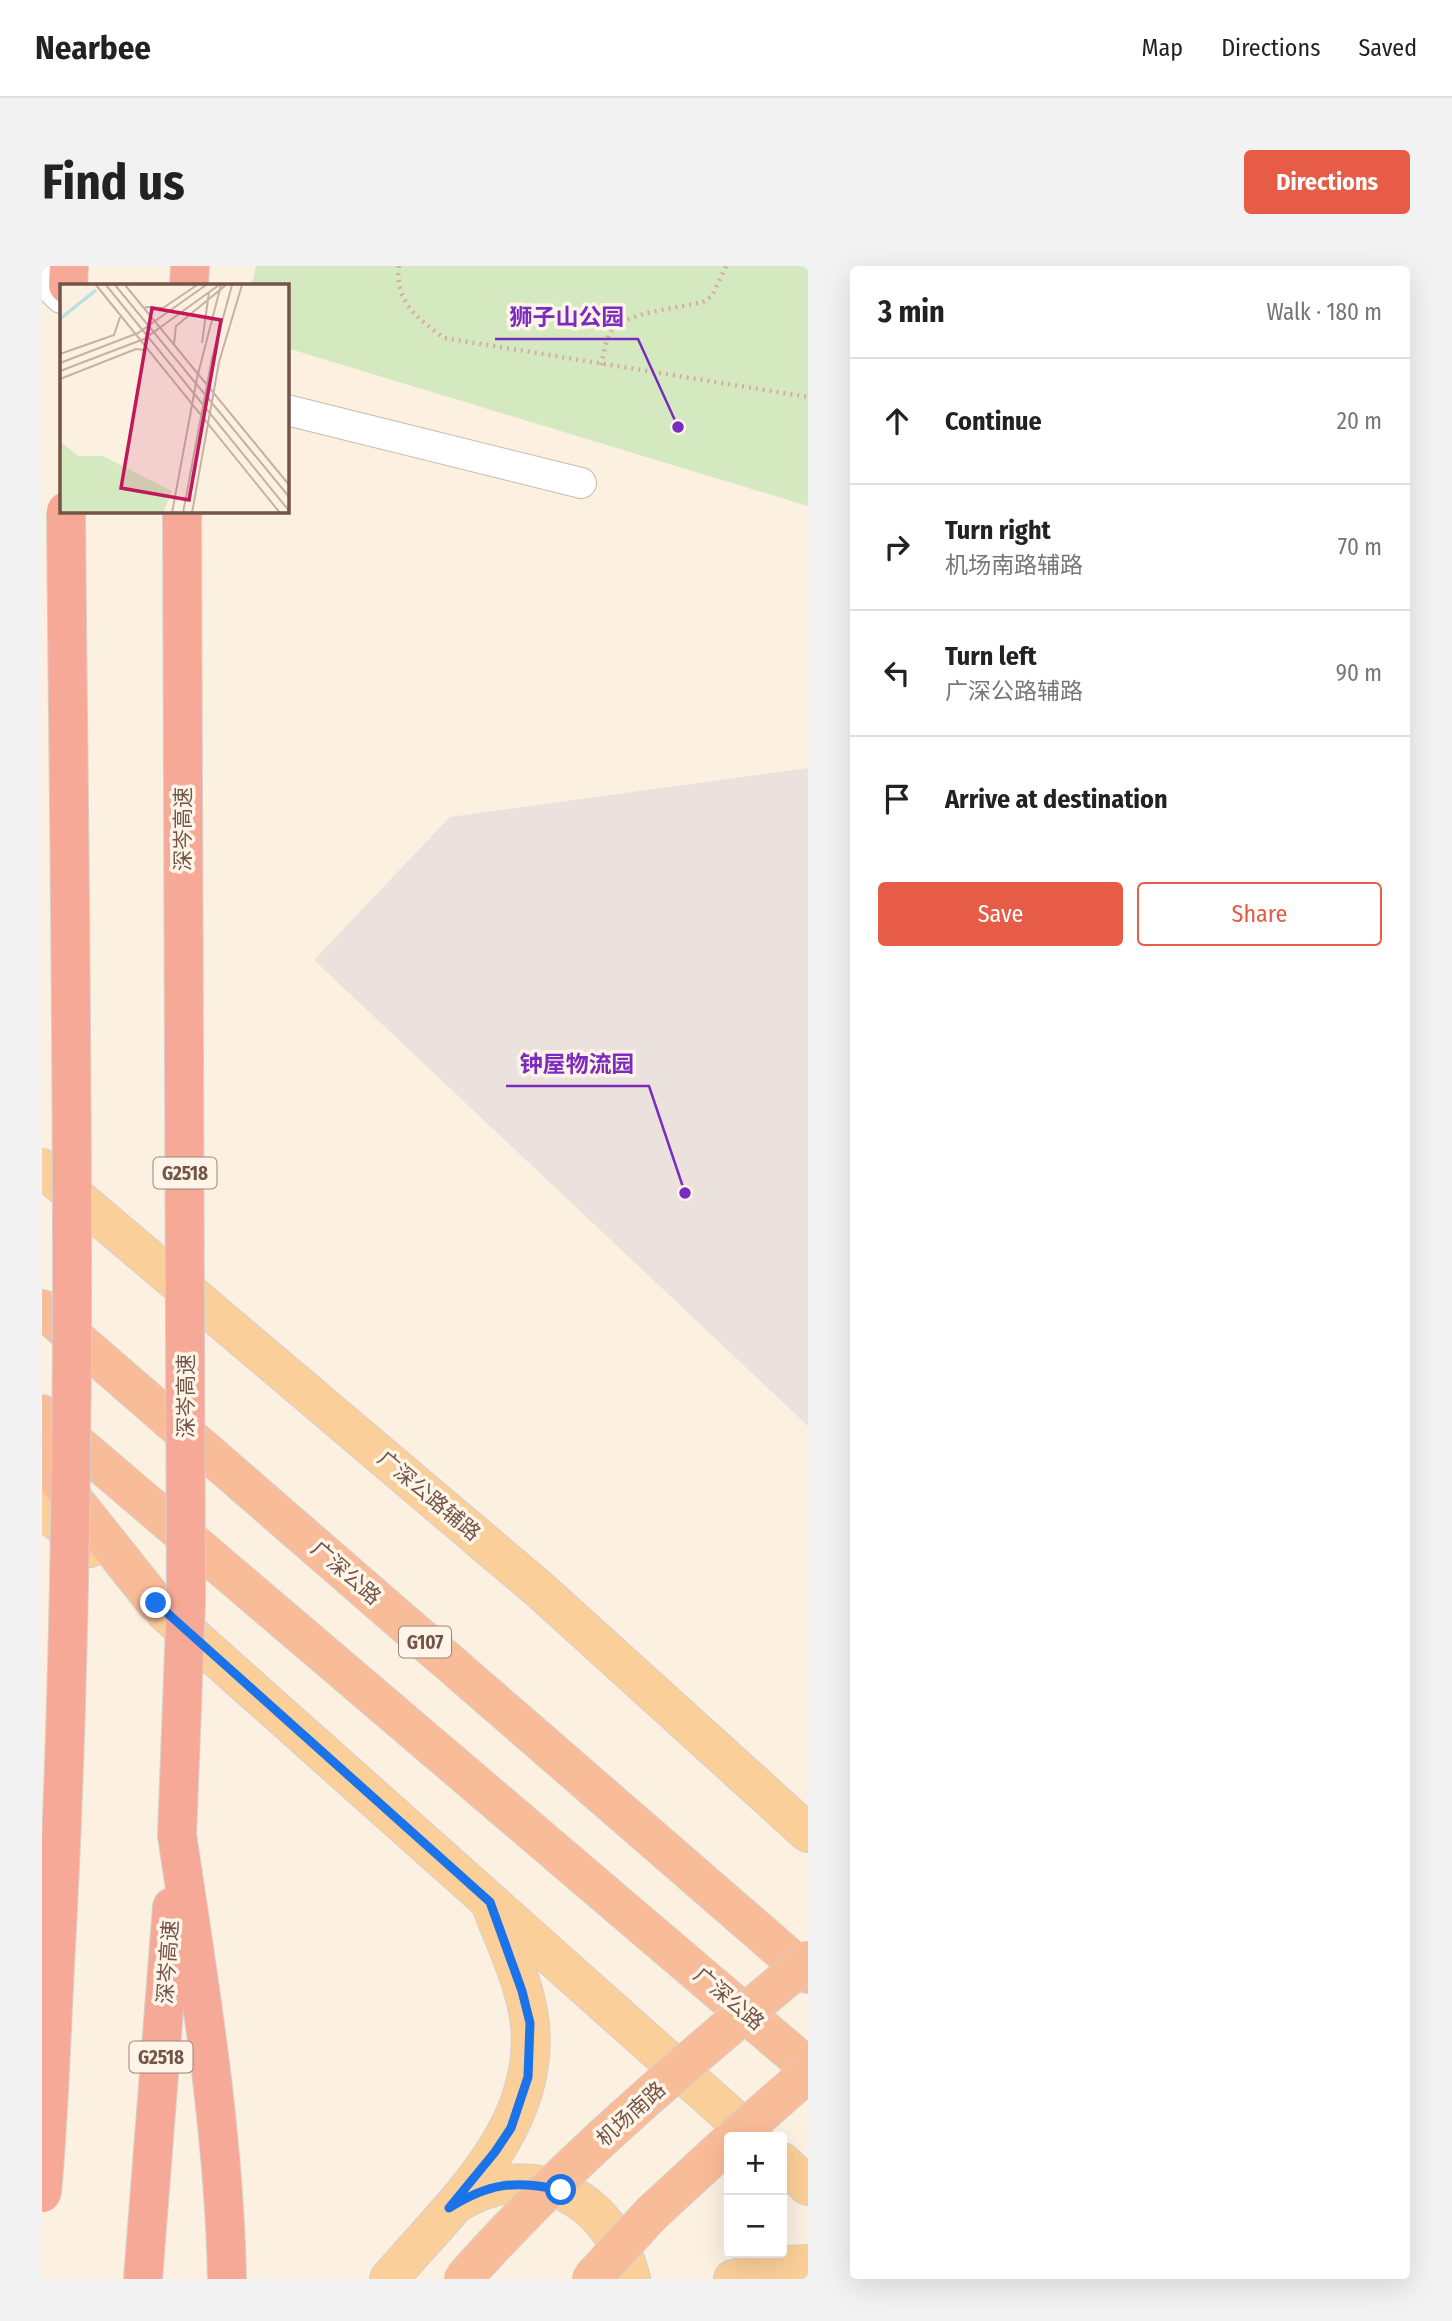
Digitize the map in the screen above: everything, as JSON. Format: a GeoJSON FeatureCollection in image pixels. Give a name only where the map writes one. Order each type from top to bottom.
{"type":"FeatureCollection","features":[{"type":"Feature","properties":{"kind":"highway"},"geometry":{"type":"LineString","coordinates":[[68,284],[69,266]]}},
{"type":"Feature","properties":{"kind":"highway"},"geometry":{"type":"LineString","coordinates":[[189,284],[190,266]]}},
{"type":"Feature","properties":{"kind":"highway"},"geometry":{"type":"LineString","coordinates":[[42,2193],[61,1857],[69,1598],[72,1285],[65,513]]}},
{"type":"Feature","properties":{"kind":"highway","name":"深岑高速"},"geometry":{"type":"LineString","coordinates":[[143,2279],[177,1835],[186,1601],[182,513]]}},
{"type":"Feature","properties":{"kind":"highway","name":"广深公路"},"geometry":{"type":"LineString","coordinates":[[42,1309],[808,1974]]}},
{"type":"Feature","properties":{"kind":"highway","name":"广深公路"},"geometry":{"type":"LineString","coordinates":[[42,1414],[808,2067]]}},
{"type":"Feature","properties":{"kind":"highway"},"geometry":{"type":"LineString","coordinates":[[42,1460],[156,1603]]}},
{"type":"Feature","properties":{"kind":"highway"},"geometry":{"type":"LineString","coordinates":[[177,1835],[212,2068],[226,2231],[227,2279]]}},
{"type":"Feature","properties":{"kind":"highway","name":"机场南路"},"geometry":{"type":"LineString","coordinates":[[463,2279],[495,2242],[597,2145],[808,1960]]}},
{"type":"Feature","properties":{"kind":"highway"},"geometry":{"type":"LineString","coordinates":[[741,2132],[808,2073]]}},
{"type":"Feature","properties":{"kind":"highway"},"geometry":{"type":"LineString","coordinates":[[591,2279],[652,2213],[724,2147]]}},
{"type":"Feature","properties":{"kind":"main road","name":"广深公路辅路"},"geometry":{"type":"LineString","coordinates":[[42,1168],[540,1590],[799,1819]]}},
{"type":"Feature","properties":{"kind":"main road"},"geometry":{"type":"LineString","coordinates":[[42,1509],[156,1603],[748,2132]]}},
{"type":"Feature","properties":{"kind":"main road"},"geometry":{"type":"LineString","coordinates":[[389,2279],[495,2152],[511,2128],[528,2077],[531,2047],[527,2012],[490,1902]]}},
{"type":"Feature","properties":{"kind":"main road"},"geometry":{"type":"LineString","coordinates":[[787,2167],[808,2186]]}},
{"type":"Feature","properties":{"kind":"main road"},"geometry":{"type":"LineString","coordinates":[[449,2208],[474,2193],[503,2184],[532,2183],[561,2190],[586,2204],[608,2225],[623,2250],[631,2279]]}},
{"type":"Feature","properties":{"kind":"main road"},"geometry":{"type":"LineString","coordinates":[[733,2279],[786,2265],[808,2264]]}},
{"type":"Feature","properties":{"kind":"street"},"geometry":{"type":"LineString","coordinates":[[42,279],[60,297]]}},
{"type":"Feature","properties":{"kind":"street"},"geometry":{"type":"LineString","coordinates":[[289,410],[581,483]]}},
{"type":"Feature","properties":{"kind":"path"},"geometry":{"type":"LineString","coordinates":[[399,266],[397,279],[405,304],[418,320],[444,338],[808,397]]}},
{"type":"Feature","properties":{"kind":"path"},"geometry":{"type":"LineString","coordinates":[[601,365],[609,333],[619,323],[630,318],[703,302],[712,296],[726,266]]}},
{"type":"Feature","properties":{"kind":"shaded area"},"geometry":{"type":"Polygon","coordinates":[[[808,768],[808,1426],[314,960],[450,817],[808,768]]]}},
{"type":"Feature","properties":{"kind":"green space"},"geometry":{"type":"Polygon","coordinates":[[[256,266],[808,266],[808,506],[289,349],[289,284],[252,284],[256,266]]]}},
{"type":"Feature","properties":{"kind":"place","name":"狮子山公园"},"geometry":{"type":"Point","coordinates":[678,427]}},
{"type":"Feature","properties":{"kind":"place","name":"钟屋物流园"},"geometry":{"type":"Point","coordinates":[685,1193]}},
{"type":"Feature","properties":{"kind":"route"},"geometry":{"type":"LineString","coordinates":[[156,1603],[490,1902],[522,1991],[530,2023],[528,2077],[511,2128],[449,2208],[474,2193],[503,2184],[532,2183],[561,2190]]}}]}
